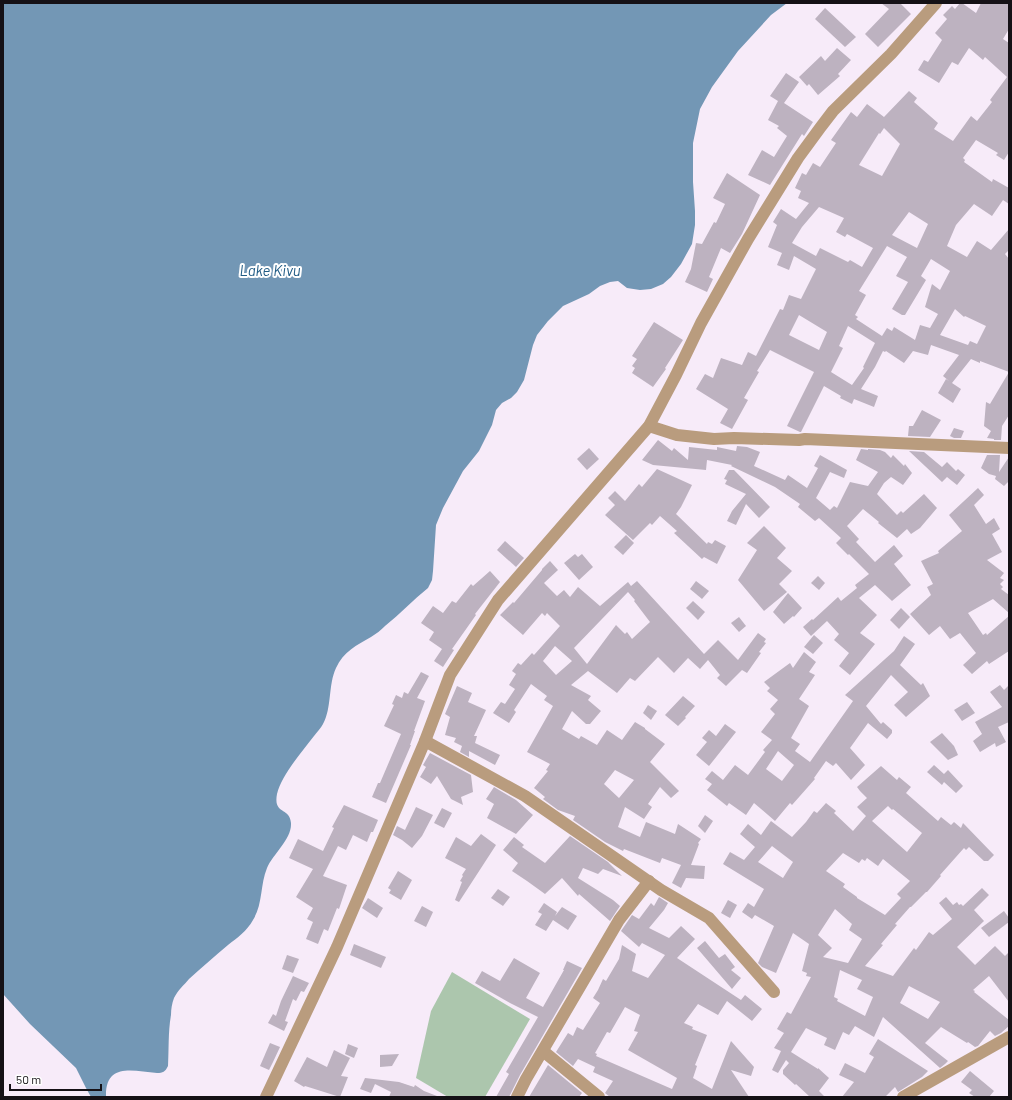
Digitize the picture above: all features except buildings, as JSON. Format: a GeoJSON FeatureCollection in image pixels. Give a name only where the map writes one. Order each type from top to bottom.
{"type":"FeatureCollection","features":[{"type":"Feature","properties":{"kind":"street"},"geometry":{"type":"LineString","coordinates":[[266,1097],[337,947],[425,741],[450,675],[498,600],[649,426],[701,323],[748,239],[798,158],[833,111],[891,54],[936,3]]}},
{"type":"Feature","properties":{"kind":"street"},"geometry":{"type":"LineString","coordinates":[[649,426],[677,435],[714,439],[805,439],[1009,448]]}},
{"type":"Feature","properties":{"kind":"street"},"geometry":{"type":"LineString","coordinates":[[425,741],[525,796],[662,890],[709,918],[774,992]]}},
{"type":"Feature","properties":{"kind":"street"},"geometry":{"type":"LineString","coordinates":[[517,1097],[619,920],[650,881]]}},
{"type":"Feature","properties":{"kind":"street"},"geometry":{"type":"LineString","coordinates":[[903,1097],[1009,1037]]}},
{"type":"Feature","properties":{"kind":"street"},"geometry":{"type":"LineString","coordinates":[[543,1051],[599,1097]]}},
{"type":"Feature","properties":{"kind":"green space"},"geometry":{"type":"Polygon","coordinates":[[[452,972],[530,1019],[485,1097],[448,1097],[416,1078],[431,1011],[452,972]]]}},
{"type":"Feature","properties":{"kind":"water","name":"Lake Kivu"},"geometry":{"type":"Polygon","coordinates":[[[3,3],[787,3],[771,15],[738,51],[712,87],[700,109],[693,143],[695,225],[692,244],[681,264],[671,277],[663,284],[651,289],[640,290],[627,288],[618,281],[600,286],[589,294],[563,306],[537,335],[524,380],[517,392],[511,398],[502,403],[496,410],[492,425],[479,451],[463,471],[443,508],[436,525],[432,580],[428,588],[373,636],[346,653],[336,668],[326,718],[288,771],[277,794],[277,805],[290,818],[291,829],[289,835],[267,868],[263,881],[260,901],[253,920],[242,934],[213,957],[189,979],[179,990],[173,1000],[169,1034],[168,1066],[166,1070],[159,1073],[130,1070],[115,1073],[110,1078],[107,1086],[106,1097],[91,1097],[76,1068],[30,1024],[3,994],[3,3]]]}}]}
